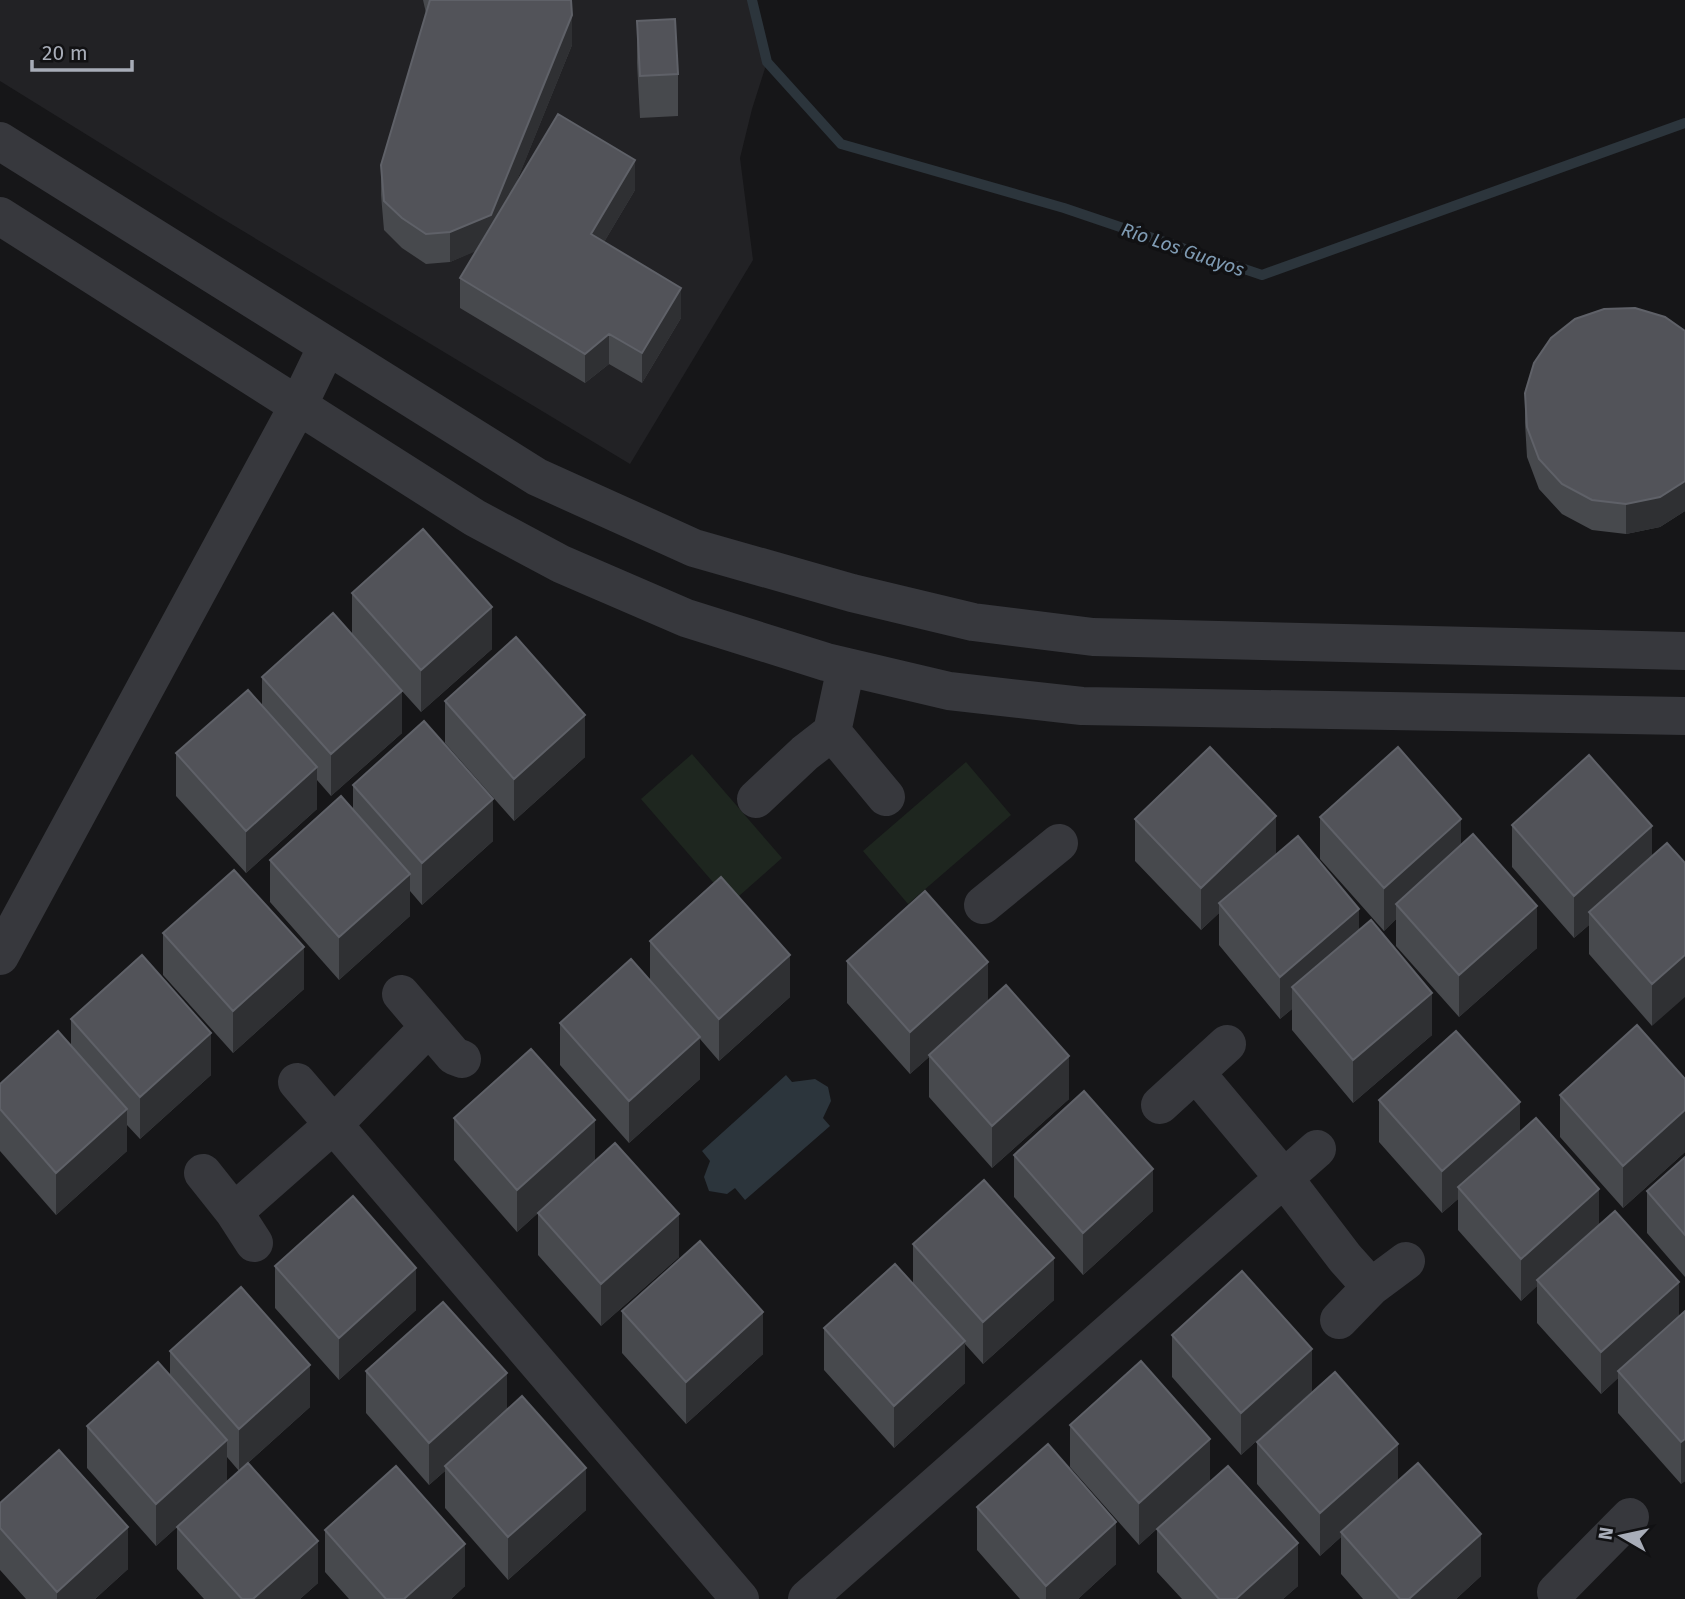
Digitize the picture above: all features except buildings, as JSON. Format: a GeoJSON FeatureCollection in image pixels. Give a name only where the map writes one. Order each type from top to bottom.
{"type":"FeatureCollection","features":[{"type":"Feature","properties":{"kind":"street"},"geometry":{"type":"LineString","coordinates":[[0,141],[537,477],[694,548],[852,593],[973,622],[1093,637],[1685,651]]}},
{"type":"Feature","properties":{"kind":"street"},"geometry":{"type":"LineString","coordinates":[[0,216],[475,518],[561,564],[686,618],[846,667],[949,691],[1083,706],[1685,716]]}},
{"type":"Feature","properties":{"kind":"street"},"geometry":{"type":"LineString","coordinates":[[0,956],[299,404],[327,346]]}},
{"type":"Feature","properties":{"kind":"street"},"geometry":{"type":"LineString","coordinates":[[756,799],[805,753],[832,732],[846,667]]}},
{"type":"Feature","properties":{"kind":"street"},"geometry":{"type":"LineString","coordinates":[[832,732],[886,797]]}},
{"type":"Feature","properties":{"kind":"street"},"geometry":{"type":"LineString","coordinates":[[983,905],[1059,843]]}},
{"type":"Feature","properties":{"kind":"street"},"geometry":{"type":"LineString","coordinates":[[401,994],[454,1056],[462,1059]]}},
{"type":"Feature","properties":{"kind":"street"},"geometry":{"type":"LineString","coordinates":[[203,1173],[244,1228],[334,1124],[429,1027]]}},
{"type":"Feature","properties":{"kind":"street"},"geometry":{"type":"LineString","coordinates":[[1160,1105],[1227,1044]]}},
{"type":"Feature","properties":{"kind":"street"},"geometry":{"type":"LineString","coordinates":[[1196,1073],[1371,1287]]}},
{"type":"Feature","properties":{"kind":"street"},"geometry":{"type":"LineString","coordinates":[[298,1082],[740,1599]]}},
{"type":"Feature","properties":{"kind":"street"},"geometry":{"type":"LineString","coordinates":[[807,1599],[1317,1149]]}},
{"type":"Feature","properties":{"kind":"street"},"geometry":{"type":"LineString","coordinates":[[1339,1320],[1371,1287],[1406,1261]]}},
{"type":"Feature","properties":{"kind":"street"},"geometry":{"type":"LineString","coordinates":[[1556,1592],[1630,1517]]}},
{"type":"Feature","properties":{"kind":"shaded area"},"geometry":{"type":"Polygon","coordinates":[[[0,0],[752,0],[767,62],[740,158],[753,260],[630,464],[218,216],[0,81],[0,0]]]}},
{"type":"Feature","properties":{"kind":"shaded area"},"geometry":{"type":"Polygon","coordinates":[[[692,754],[782,858],[731,903],[641,799],[692,754]]]}},
{"type":"Feature","properties":{"kind":"shaded area"},"geometry":{"type":"Polygon","coordinates":[[[966,762],[1011,815],[908,904],[863,851],[966,762]]]}},
{"type":"Feature","properties":{"kind":"shaded area"},"geometry":{"type":"Polygon","coordinates":[[[786,1075],[792,1082],[815,1079],[828,1087],[831,1101],[823,1118],[830,1126],[745,1200],[735,1188],[727,1194],[709,1191],[704,1177],[710,1161],[702,1151],[786,1075]]]}},
{"type":"Feature","properties":{"kind":"waterway","name":"Río Los Guayos"},"geometry":{"type":"LineString","coordinates":[[752,0],[767,62],[841,144],[1064,208],[1262,275],[1685,123]]}}]}
